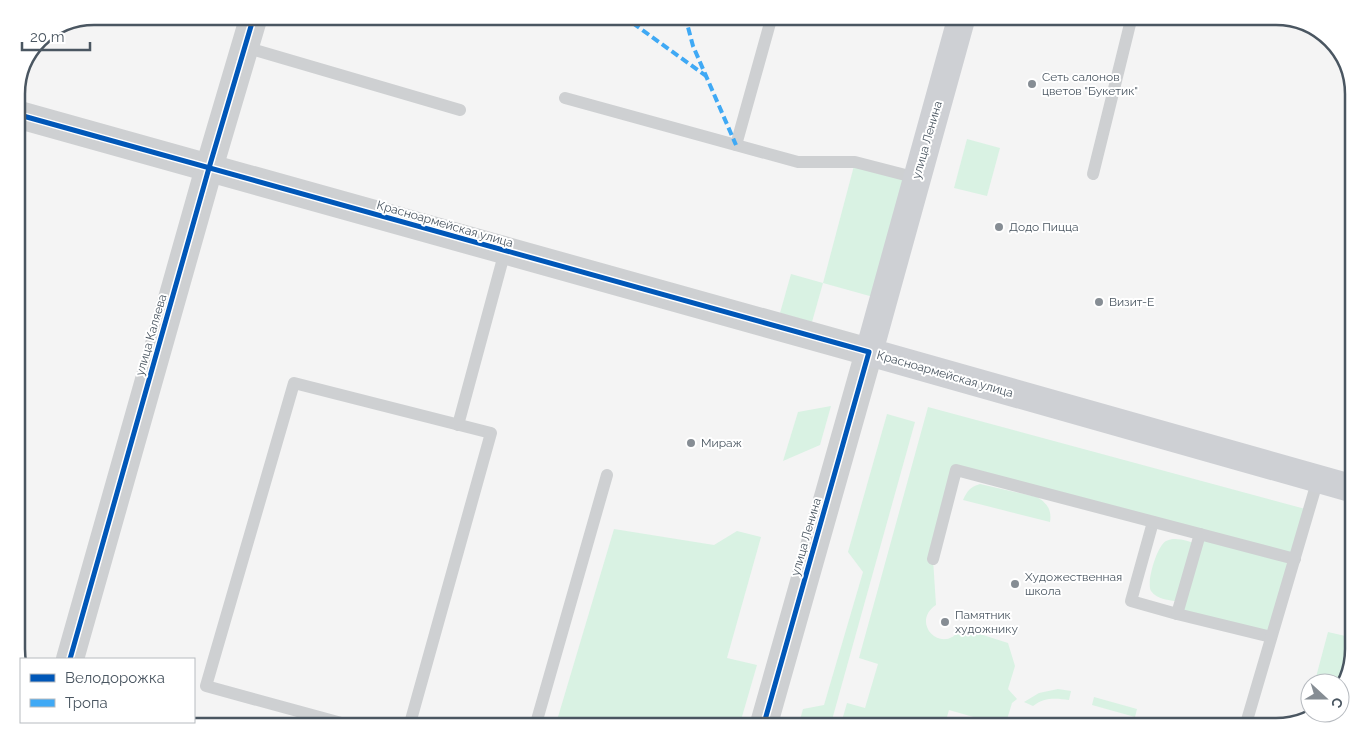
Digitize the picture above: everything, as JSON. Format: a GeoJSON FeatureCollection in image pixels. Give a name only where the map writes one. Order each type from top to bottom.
{"type":"FeatureCollection","features":[{"type":"Feature","properties":{"kind":"main road","name":"улица Ленина"},"geometry":{"type":"LineString","coordinates":[[869,352],[960,25]]}},
{"type":"Feature","properties":{"kind":"main road","name":"Красноармейская улица"},"geometry":{"type":"LineString","coordinates":[[869,352],[1345,486]]}},
{"type":"Feature","properties":{"kind":"street","name":"улица Каляева"},"geometry":{"type":"LineString","coordinates":[[70,658],[251,25]]}},
{"type":"Feature","properties":{"kind":"street","name":"Красноармейская улица"},"geometry":{"type":"LineString","coordinates":[[25,117],[869,352]]}},
{"type":"Feature","properties":{"kind":"street","name":"улица Ленина"},"geometry":{"type":"LineString","coordinates":[[766,718],[869,352]]}},
{"type":"Feature","properties":{"kind":"lane"},"geometry":{"type":"LineString","coordinates":[[736,145],[769,25]]}},
{"type":"Feature","properties":{"kind":"lane"},"geometry":{"type":"LineString","coordinates":[[1093,174],[1130,25]]}},
{"type":"Feature","properties":{"kind":"lane"},"geometry":{"type":"LineString","coordinates":[[245,47],[460,110]]}},
{"type":"Feature","properties":{"kind":"lane"},"geometry":{"type":"LineString","coordinates":[[566,98],[798,162],[855,162],[917,178]]}},
{"type":"Feature","properties":{"kind":"lane"},"geometry":{"type":"LineString","coordinates":[[458,425],[505,251]]}},
{"type":"Feature","properties":{"kind":"lane"},"geometry":{"type":"LineString","coordinates":[[323,718],[206,686],[294,383],[491,433],[412,718]]}},
{"type":"Feature","properties":{"kind":"lane"},"geometry":{"type":"LineString","coordinates":[[933,559],[956,470],[1295,559]]}},
{"type":"Feature","properties":{"kind":"lane"},"geometry":{"type":"LineString","coordinates":[[538,718],[607,475]]}},
{"type":"Feature","properties":{"kind":"lane"},"geometry":{"type":"LineString","coordinates":[[1248,718],[1318,479]]}},
{"type":"Feature","properties":{"kind":"lane"},"geometry":{"type":"LineString","coordinates":[[1153,522],[1131,601],[1272,637]]}},
{"type":"Feature","properties":{"kind":"lane"},"geometry":{"type":"LineString","coordinates":[[1177,614],[1200,534]]}},
{"type":"Feature","properties":{"kind":"green space"},"geometry":{"type":"Polygon","coordinates":[[[967,139],[1000,148],[987,196],[954,188],[967,139]]]}},
{"type":"Feature","properties":{"kind":"green space"},"geometry":{"type":"Polygon","coordinates":[[[855,162],[917,178],[884,300],[823,283],[855,162]]]}},
{"type":"Feature","properties":{"kind":"green space"},"geometry":{"type":"Polygon","coordinates":[[[791,274],[823,283],[812,322],[780,313],[791,274]]]}},
{"type":"Feature","properties":{"kind":"green space"},"geometry":{"type":"Polygon","coordinates":[[[831,406],[820,445],[783,461],[798,412],[831,406]]]}},
{"type":"Feature","properties":{"kind":"green space"},"geometry":{"type":"Polygon","coordinates":[[[928,407],[1309,510],[1271,637],[1177,614],[1180,602],[1160,598],[1151,591],[1151,573],[1163,544],[1173,539],[1197,544],[1200,534],[956,470],[933,559],[936,605],[929,612],[926,620],[927,628],[938,638],[946,639],[954,636],[961,628],[1008,643],[1015,666],[1008,689],[1017,699],[1012,703],[1007,718],[977,718],[949,710],[947,718],[843,718],[847,703],[865,708],[878,664],[859,658],[928,407]]]}},
{"type":"Feature","properties":{"kind":"green space"},"geometry":{"type":"Polygon","coordinates":[[[887,414],[915,422],[833,718],[800,718],[803,709],[824,705],[863,572],[848,552],[887,414]]]}},
{"type":"Feature","properties":{"kind":"green space"},"geometry":{"type":"Polygon","coordinates":[[[980,484],[1037,497],[1048,507],[1050,522],[963,500],[969,490],[980,484]]]}},
{"type":"Feature","properties":{"kind":"green space"},"geometry":{"type":"Polygon","coordinates":[[[614,529],[714,545],[737,531],[761,537],[727,658],[757,665],[742,718],[558,718],[614,529]]]}},
{"type":"Feature","properties":{"kind":"green space"},"geometry":{"type":"Polygon","coordinates":[[[1328,632],[1345,636],[1343,667],[1340,673],[1317,673],[1328,632]]]}},
{"type":"Feature","properties":{"kind":"green space"},"geometry":{"type":"Polygon","coordinates":[[[1058,689],[1071,691],[1069,700],[1050,699],[1041,701],[1033,706],[1024,702],[1039,693],[1058,689]]]}},
{"type":"Feature","properties":{"kind":"green space"},"geometry":{"type":"Polygon","coordinates":[[[1094,697],[1137,709],[1135,717],[1092,705],[1094,697]]]}},
{"type":"Feature","properties":{"kind":"marked path"},"geometry":{"type":"LineString","coordinates":[[635,25],[706,76]]}},
{"type":"Feature","properties":{"kind":"marked path"},"geometry":{"type":"LineString","coordinates":[[687,25],[693,46],[736,145]]}},
{"type":"Feature","properties":{"kind":"cycle path"},"geometry":{"type":"LineString","coordinates":[[70,658],[251,25]]}},
{"type":"Feature","properties":{"kind":"cycle path"},"geometry":{"type":"LineString","coordinates":[[25,117],[869,352],[766,718]]}},
{"type":"Feature","properties":{"kind":"place","name":"Сеть салонов цветов \"Букетик\""},"geometry":{"type":"Point","coordinates":[1032,84]}},
{"type":"Feature","properties":{"kind":"place","name":"Додо Пицца"},"geometry":{"type":"Point","coordinates":[999,227]}},
{"type":"Feature","properties":{"kind":"place","name":"Визит-Е"},"geometry":{"type":"Point","coordinates":[1099,302]}},
{"type":"Feature","properties":{"kind":"place","name":"Мираж"},"geometry":{"type":"Point","coordinates":[691,443]}},
{"type":"Feature","properties":{"kind":"place","name":"Художественная школа"},"geometry":{"type":"Point","coordinates":[1015,584]}},
{"type":"Feature","properties":{"kind":"place","name":"Памятник художнику"},"geometry":{"type":"Point","coordinates":[945,622]}}]}
